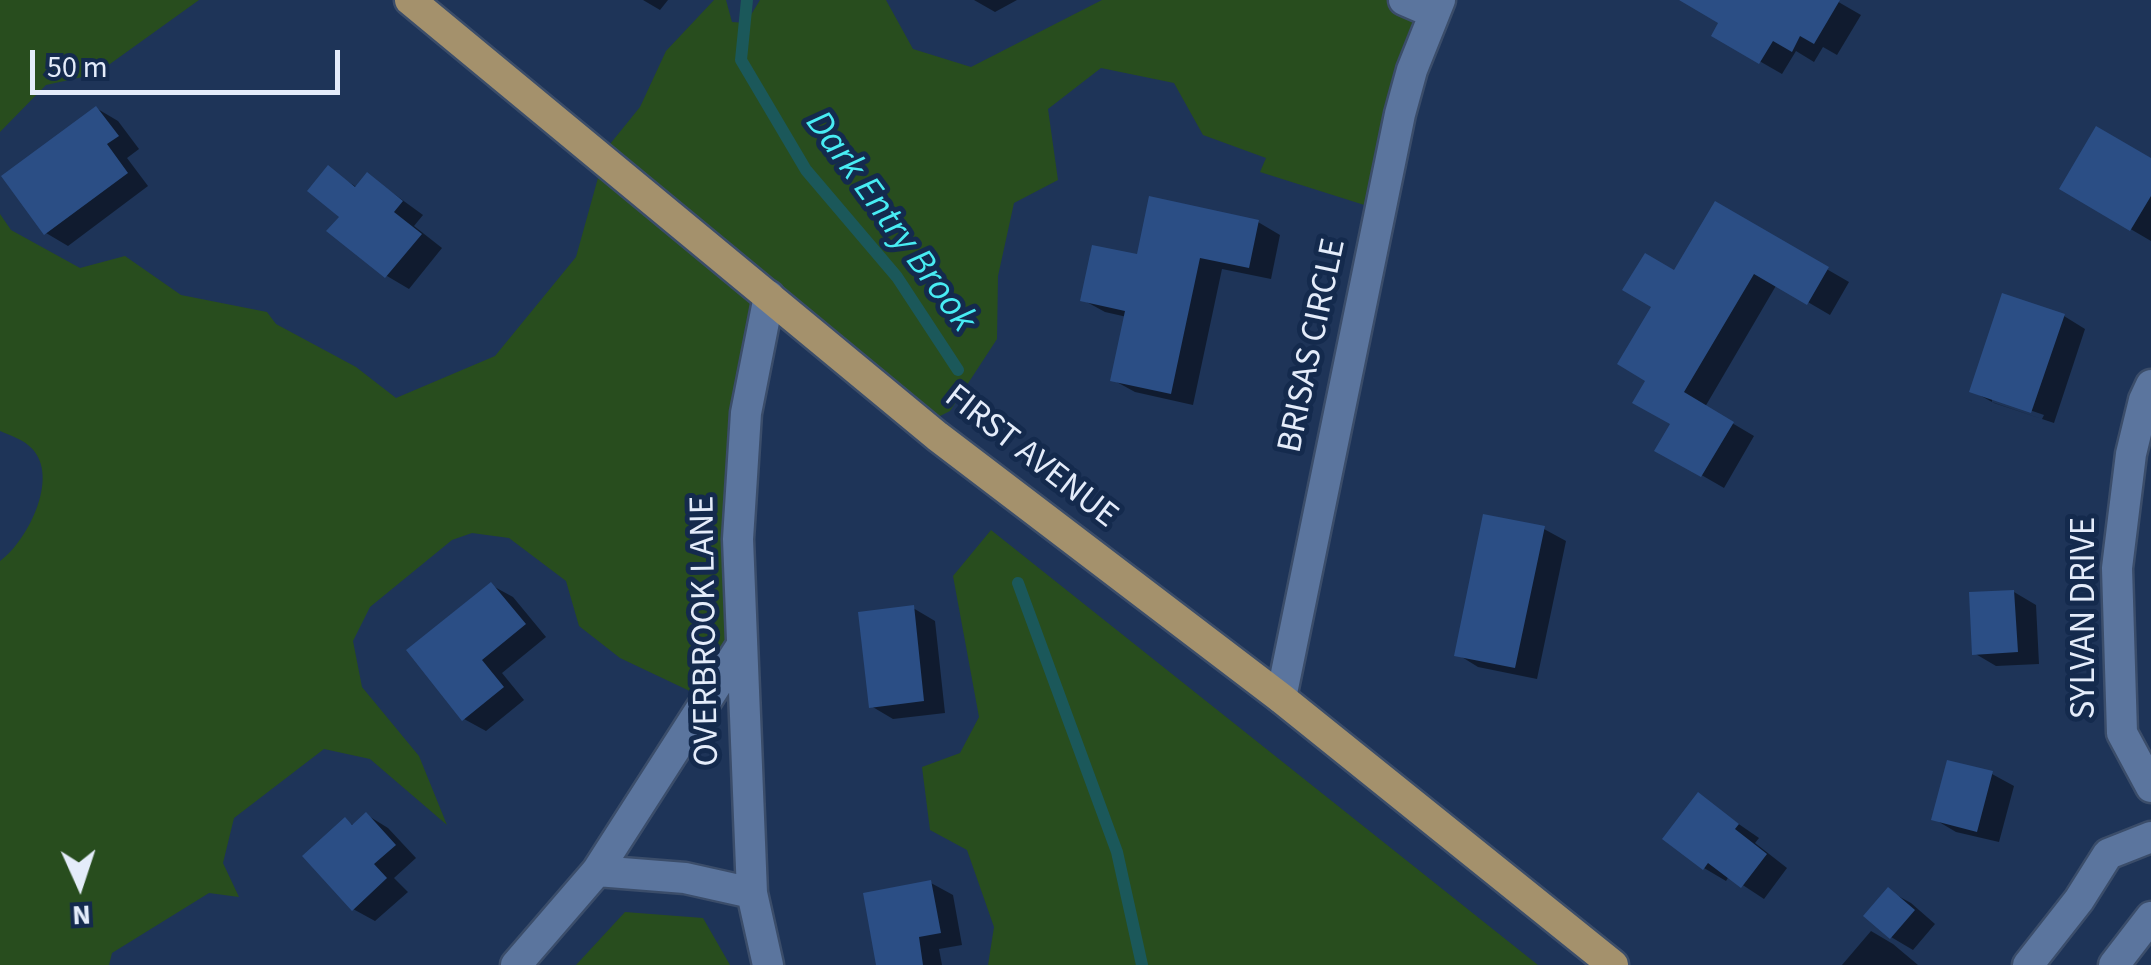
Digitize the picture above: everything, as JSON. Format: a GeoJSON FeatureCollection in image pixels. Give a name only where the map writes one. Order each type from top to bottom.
{"type":"FeatureCollection","features":[{"type":"Feature","properties":{"kind":"main road","name":"FIRST AVENUE"},"geometry":{"type":"LineString","coordinates":[[410,0],[938,436],[1280,698],[1613,965]]}},
{"type":"Feature","properties":{"kind":"street","name":"BRISAS CIRCLE"},"geometry":{"type":"LineString","coordinates":[[1280,698],[1400,114],[1412,70],[1437,7],[1404,0]]}},
{"type":"Feature","properties":{"kind":"street","name":"OVERBROOK LANE"},"geometry":{"type":"LineString","coordinates":[[768,965],[752,893],[738,539],[746,413],[769,296]]}},
{"type":"Feature","properties":{"kind":"street","name":"SYLVAN DRIVE"},"geometry":{"type":"LineString","coordinates":[[2151,385],[2131,454],[2117,568],[2122,733],[2151,787]]}},
{"type":"Feature","properties":{"kind":"street"},"geometry":{"type":"LineString","coordinates":[[516,965],[596,871],[740,648]]}},
{"type":"Feature","properties":{"kind":"street"},"geometry":{"type":"LineString","coordinates":[[2028,965],[2079,900],[2108,854],[2151,837]]}},
{"type":"Feature","properties":{"kind":"street"},"geometry":{"type":"LineString","coordinates":[[596,871],[684,878],[752,893]]}},
{"type":"Feature","properties":{"kind":"street"},"geometry":{"type":"LineString","coordinates":[[2114,965],[2151,917]]}},
{"type":"Feature","properties":{"kind":"green space"},"geometry":{"type":"Polygon","coordinates":[[[0,0],[199,0],[96,74],[46,85],[0,132],[0,0]]]}},
{"type":"Feature","properties":{"kind":"green space"},"geometry":{"type":"Polygon","coordinates":[[[714,0],[726,0],[732,22],[746,23],[760,0],[886,0],[913,49],[971,67],[1102,0],[1410,0],[1419,7],[1377,209],[1260,172],[1266,158],[1203,135],[1174,83],[1101,68],[1048,109],[1058,180],[1014,203],[998,276],[997,339],[950,411],[936,418],[791,301],[750,373],[746,689],[696,694],[620,658],[579,626],[566,581],[509,538],[472,533],[452,540],[370,607],[353,641],[362,687],[419,756],[447,825],[370,759],[324,749],[234,818],[223,863],[239,897],[209,893],[112,953],[109,965],[0,965],[0,561],[30,523],[38,506],[42,472],[38,457],[28,445],[0,431],[0,214],[11,230],[80,268],[125,256],[181,295],[267,312],[276,324],[356,367],[396,398],[495,356],[576,257],[606,149],[640,107],[666,51],[714,0]]]}},
{"type":"Feature","properties":{"kind":"green space"},"geometry":{"type":"Polygon","coordinates":[[[991,530],[1538,965],[988,965],[994,927],[967,850],[930,830],[922,767],[960,753],[979,717],[953,576],[991,530]]]}},
{"type":"Feature","properties":{"kind":"green space"},"geometry":{"type":"Polygon","coordinates":[[[625,912],[703,918],[730,965],[576,965],[625,912]]]}},
{"type":"Feature","properties":{"kind":"building"},"geometry":{"type":"Polygon","coordinates":[[[1679,0],[1840,0],[1814,44],[1800,36],[1792,52],[1773,41],[1759,64],[1711,36],[1718,23],[1679,0]]]}},
{"type":"Feature","properties":{"kind":"building"},"geometry":{"type":"Polygon","coordinates":[[[96,106],[119,136],[107,144],[128,173],[44,235],[1,176],[96,106]]]}},
{"type":"Feature","properties":{"kind":"building"},"geometry":{"type":"Polygon","coordinates":[[[2096,126],[2151,158],[2151,196],[2130,231],[2059,189],[2096,126]]]}},
{"type":"Feature","properties":{"kind":"building"},"geometry":{"type":"Polygon","coordinates":[[[328,165],[355,187],[367,172],[403,201],[394,212],[422,234],[385,278],[326,231],[339,217],[307,191],[328,165]]]}},
{"type":"Feature","properties":{"kind":"building"},"geometry":{"type":"Polygon","coordinates":[[[1149,196],[1259,220],[1249,268],[1200,258],[1171,394],[1110,381],[1125,311],[1080,301],[1092,245],[1137,254],[1149,196]]]}},
{"type":"Feature","properties":{"kind":"building"},"geometry":{"type":"Polygon","coordinates":[[[1715,201],[1829,267],[1807,305],[1754,274],[1684,392],[1734,422],[1701,477],[1654,451],[1670,424],[1632,403],[1645,381],[1617,364],[1651,307],[1622,290],[1645,253],[1674,270],[1715,201]]]}},
{"type":"Feature","properties":{"kind":"building"},"geometry":{"type":"Polygon","coordinates":[[[2002,293],[2065,314],[2031,413],[1969,392],[2002,293]]]}},
{"type":"Feature","properties":{"kind":"building"},"geometry":{"type":"Polygon","coordinates":[[[1483,514],[1545,526],[1515,668],[1454,656],[1483,514]]]}},
{"type":"Feature","properties":{"kind":"building"},"geometry":{"type":"Polygon","coordinates":[[[491,582],[526,624],[482,660],[504,687],[462,721],[406,650],[491,582]]]}},
{"type":"Feature","properties":{"kind":"building"},"geometry":{"type":"Polygon","coordinates":[[[2014,590],[2018,652],[1972,655],[1969,592],[2014,590]]]}},
{"type":"Feature","properties":{"kind":"building"},"geometry":{"type":"Polygon","coordinates":[[[914,605],[924,701],[869,708],[858,612],[914,605]]]}},
{"type":"Feature","properties":{"kind":"building"},"geometry":{"type":"Polygon","coordinates":[[[1947,760],[1993,771],[1977,832],[1931,820],[1947,760]]]}},
{"type":"Feature","properties":{"kind":"building"},"geometry":{"type":"Polygon","coordinates":[[[1698,792],[1739,824],[1735,829],[1767,854],[1741,888],[1708,863],[1703,870],[1662,839],[1698,792]]]}},
{"type":"Feature","properties":{"kind":"building"},"geometry":{"type":"Polygon","coordinates":[[[366,812],[396,845],[374,864],[387,878],[352,911],[302,856],[345,817],[352,825],[366,812]]]}},
{"type":"Feature","properties":{"kind":"building"},"geometry":{"type":"Polygon","coordinates":[[[931,880],[941,933],[919,937],[923,965],[876,965],[863,893],[931,880]]]}},
{"type":"Feature","properties":{"kind":"building"},"geometry":{"type":"Polygon","coordinates":[[[1888,887],[1915,910],[1890,939],[1863,916],[1888,887]]]}},
{"type":"Feature","properties":{"kind":"waterway","name":"Dark Entry Brook"},"geometry":{"type":"LineString","coordinates":[[747,0],[741,60],[806,170],[897,277],[958,370]]}},
{"type":"Feature","properties":{"kind":"waterway","name":"Dark Entry Brook"},"geometry":{"type":"LineString","coordinates":[[1018,583],[1117,852],[1142,965]]}}]}
